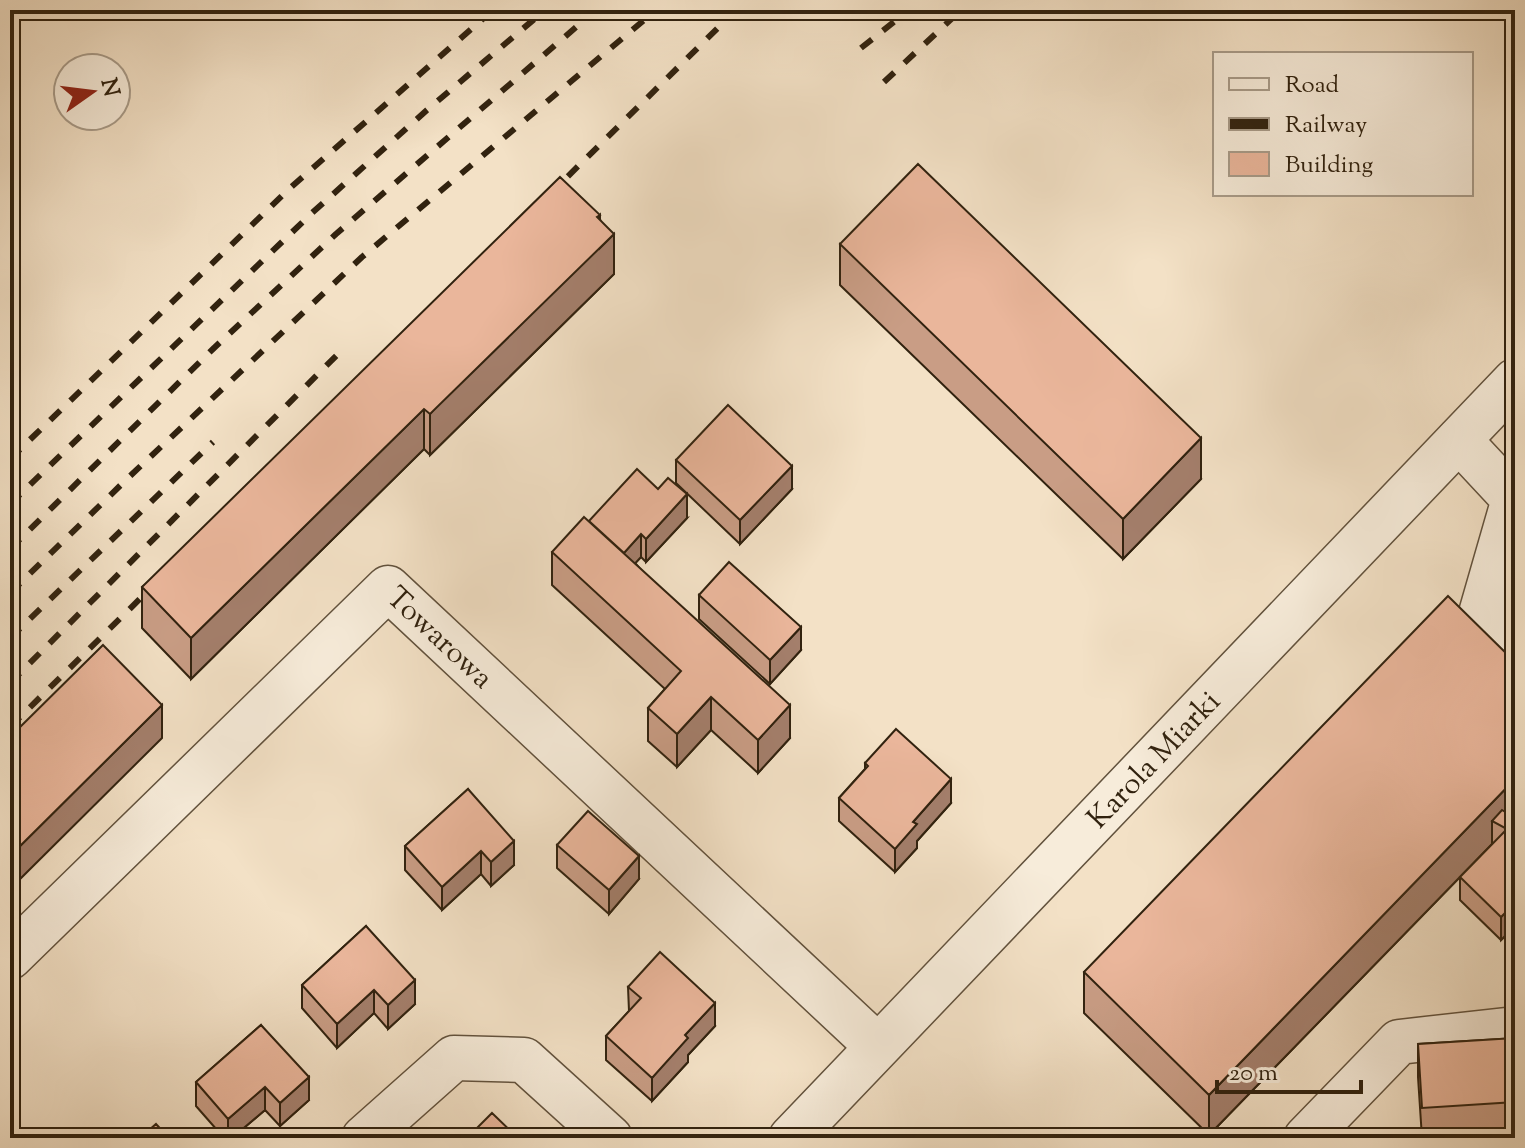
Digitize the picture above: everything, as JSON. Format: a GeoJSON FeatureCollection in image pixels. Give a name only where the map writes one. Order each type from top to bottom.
{"type":"FeatureCollection","features":[{"type":"Feature","properties":{"kind":"street","name":"Karola Miarki"},"geometry":{"type":"LineString","coordinates":[[791,1138],[1515,381]]}},
{"type":"Feature","properties":{"kind":"street"},"geometry":{"type":"LineString","coordinates":[[1459,440],[1514,499],[1480,617],[1515,648]]}},
{"type":"Feature","properties":{"kind":"street","name":"Towarowa"},"geometry":{"type":"LineString","coordinates":[[10,957],[388,588],[877,1046]]}},
{"type":"Feature","properties":{"kind":"street"},"geometry":{"type":"LineString","coordinates":[[1306,1138],[1399,1042],[1515,1029]]}},
{"type":"Feature","properties":{"kind":"street"},"geometry":{"type":"LineString","coordinates":[[364,1138],[454,1058],[524,1060],[610,1138]]}},
{"type":"Feature","properties":{"kind":"building"},"geometry":{"type":"Polygon","coordinates":[[[918,164],[1201,438],[1123,519],[840,244],[918,164]]]}},
{"type":"Feature","properties":{"kind":"building"},"geometry":{"type":"Polygon","coordinates":[[[560,177],[600,215],[597,217],[614,234],[430,414],[424,409],[191,638],[142,587],[560,177]]]}},
{"type":"Feature","properties":{"kind":"building"},"geometry":{"type":"Polygon","coordinates":[[[728,405],[792,466],[740,520],[676,460],[728,405]]]}},
{"type":"Feature","properties":{"kind":"building"},"geometry":{"type":"Polygon","coordinates":[[[637,469],[658,489],[668,478],[687,494],[646,539],[641,534],[624,553],[589,521],[637,469]]]}},
{"type":"Feature","properties":{"kind":"building"},"geometry":{"type":"Polygon","coordinates":[[[584,517],[790,705],[758,740],[711,697],[677,734],[648,708],[681,671],[552,552],[584,517]]]}},
{"type":"Feature","properties":{"kind":"building"},"geometry":{"type":"Polygon","coordinates":[[[729,562],[801,627],[770,660],[699,595],[729,562]]]}},
{"type":"Feature","properties":{"kind":"building"},"geometry":{"type":"Polygon","coordinates":[[[1448,596],[1515,662],[1515,779],[1209,1095],[1084,972],[1448,596]]]}},
{"type":"Feature","properties":{"kind":"building"},"geometry":{"type":"Polygon","coordinates":[[[103,645],[162,705],[10,856],[10,737],[103,645]]]}},
{"type":"Feature","properties":{"kind":"building"},"geometry":{"type":"Polygon","coordinates":[[[896,729],[951,779],[913,822],[917,824],[895,849],[839,798],[896,729]]]}},
{"type":"Feature","properties":{"kind":"building"},"geometry":{"type":"Polygon","coordinates":[[[468,789],[514,841],[491,862],[481,851],[442,887],[405,846],[468,789]]]}},
{"type":"Feature","properties":{"kind":"building"},"geometry":{"type":"Polygon","coordinates":[[[1502,810],[1515,818],[1515,903],[1501,917],[1460,877],[1507,829],[1492,821],[1502,810]]]}},
{"type":"Feature","properties":{"kind":"building"},"geometry":{"type":"Polygon","coordinates":[[[588,811],[639,856],[609,890],[557,845],[588,811]]]}},
{"type":"Feature","properties":{"kind":"building"},"geometry":{"type":"Polygon","coordinates":[[[366,926],[415,980],[388,1005],[374,990],[337,1024],[302,985],[366,926]]]}},
{"type":"Feature","properties":{"kind":"building"},"geometry":{"type":"Polygon","coordinates":[[[660,952],[715,1003],[652,1078],[606,1036],[641,998],[628,987],[660,952]]]}},
{"type":"Feature","properties":{"kind":"building"},"geometry":{"type":"Polygon","coordinates":[[[261,1025],[309,1077],[280,1103],[265,1087],[228,1119],[196,1082],[261,1025]]]}},
{"type":"Feature","properties":{"kind":"building"},"geometry":{"type":"Polygon","coordinates":[[[1515,1038],[1515,1102],[1422,1108],[1418,1044],[1515,1038]]]}},
{"type":"Feature","properties":{"kind":"building"},"geometry":{"type":"Polygon","coordinates":[[[492,1113],[518,1138],[467,1138],[492,1113]]]}},
{"type":"Feature","properties":{"kind":"building"},"geometry":{"type":"Polygon","coordinates":[[[156,1124],[169,1138],[140,1138],[156,1124]]]}},
{"type":"Feature","properties":{"kind":"railway"},"geometry":{"type":"LineString","coordinates":[[10,459],[289,189],[493,10]]}},
{"type":"Feature","properties":{"kind":"railway"},"geometry":{"type":"LineString","coordinates":[[10,504],[312,213],[545,10]]}},
{"type":"Feature","properties":{"kind":"railway"},"geometry":{"type":"LineString","coordinates":[[10,549],[214,348],[336,234],[596,10]]}},
{"type":"Feature","properties":{"kind":"railway"},"geometry":{"type":"LineString","coordinates":[[10,593],[362,257],[656,10]]}},
{"type":"Feature","properties":{"kind":"railway"},"geometry":{"type":"LineString","coordinates":[[548,196],[736,10]]}},
{"type":"Feature","properties":{"kind":"railway"},"geometry":{"type":"LineString","coordinates":[[861,48],[909,10]]}},
{"type":"Feature","properties":{"kind":"railway"},"geometry":{"type":"LineString","coordinates":[[884,82],[961,10]]}},
{"type":"Feature","properties":{"kind":"railway"},"geometry":{"type":"LineString","coordinates":[[10,683],[340,352]]}},
{"type":"Feature","properties":{"kind":"railway"},"geometry":{"type":"LineString","coordinates":[[10,638],[213,442]]}},
{"type":"Feature","properties":{"kind":"railway"},"geometry":{"type":"LineString","coordinates":[[10,727],[158,581]]}}]}
